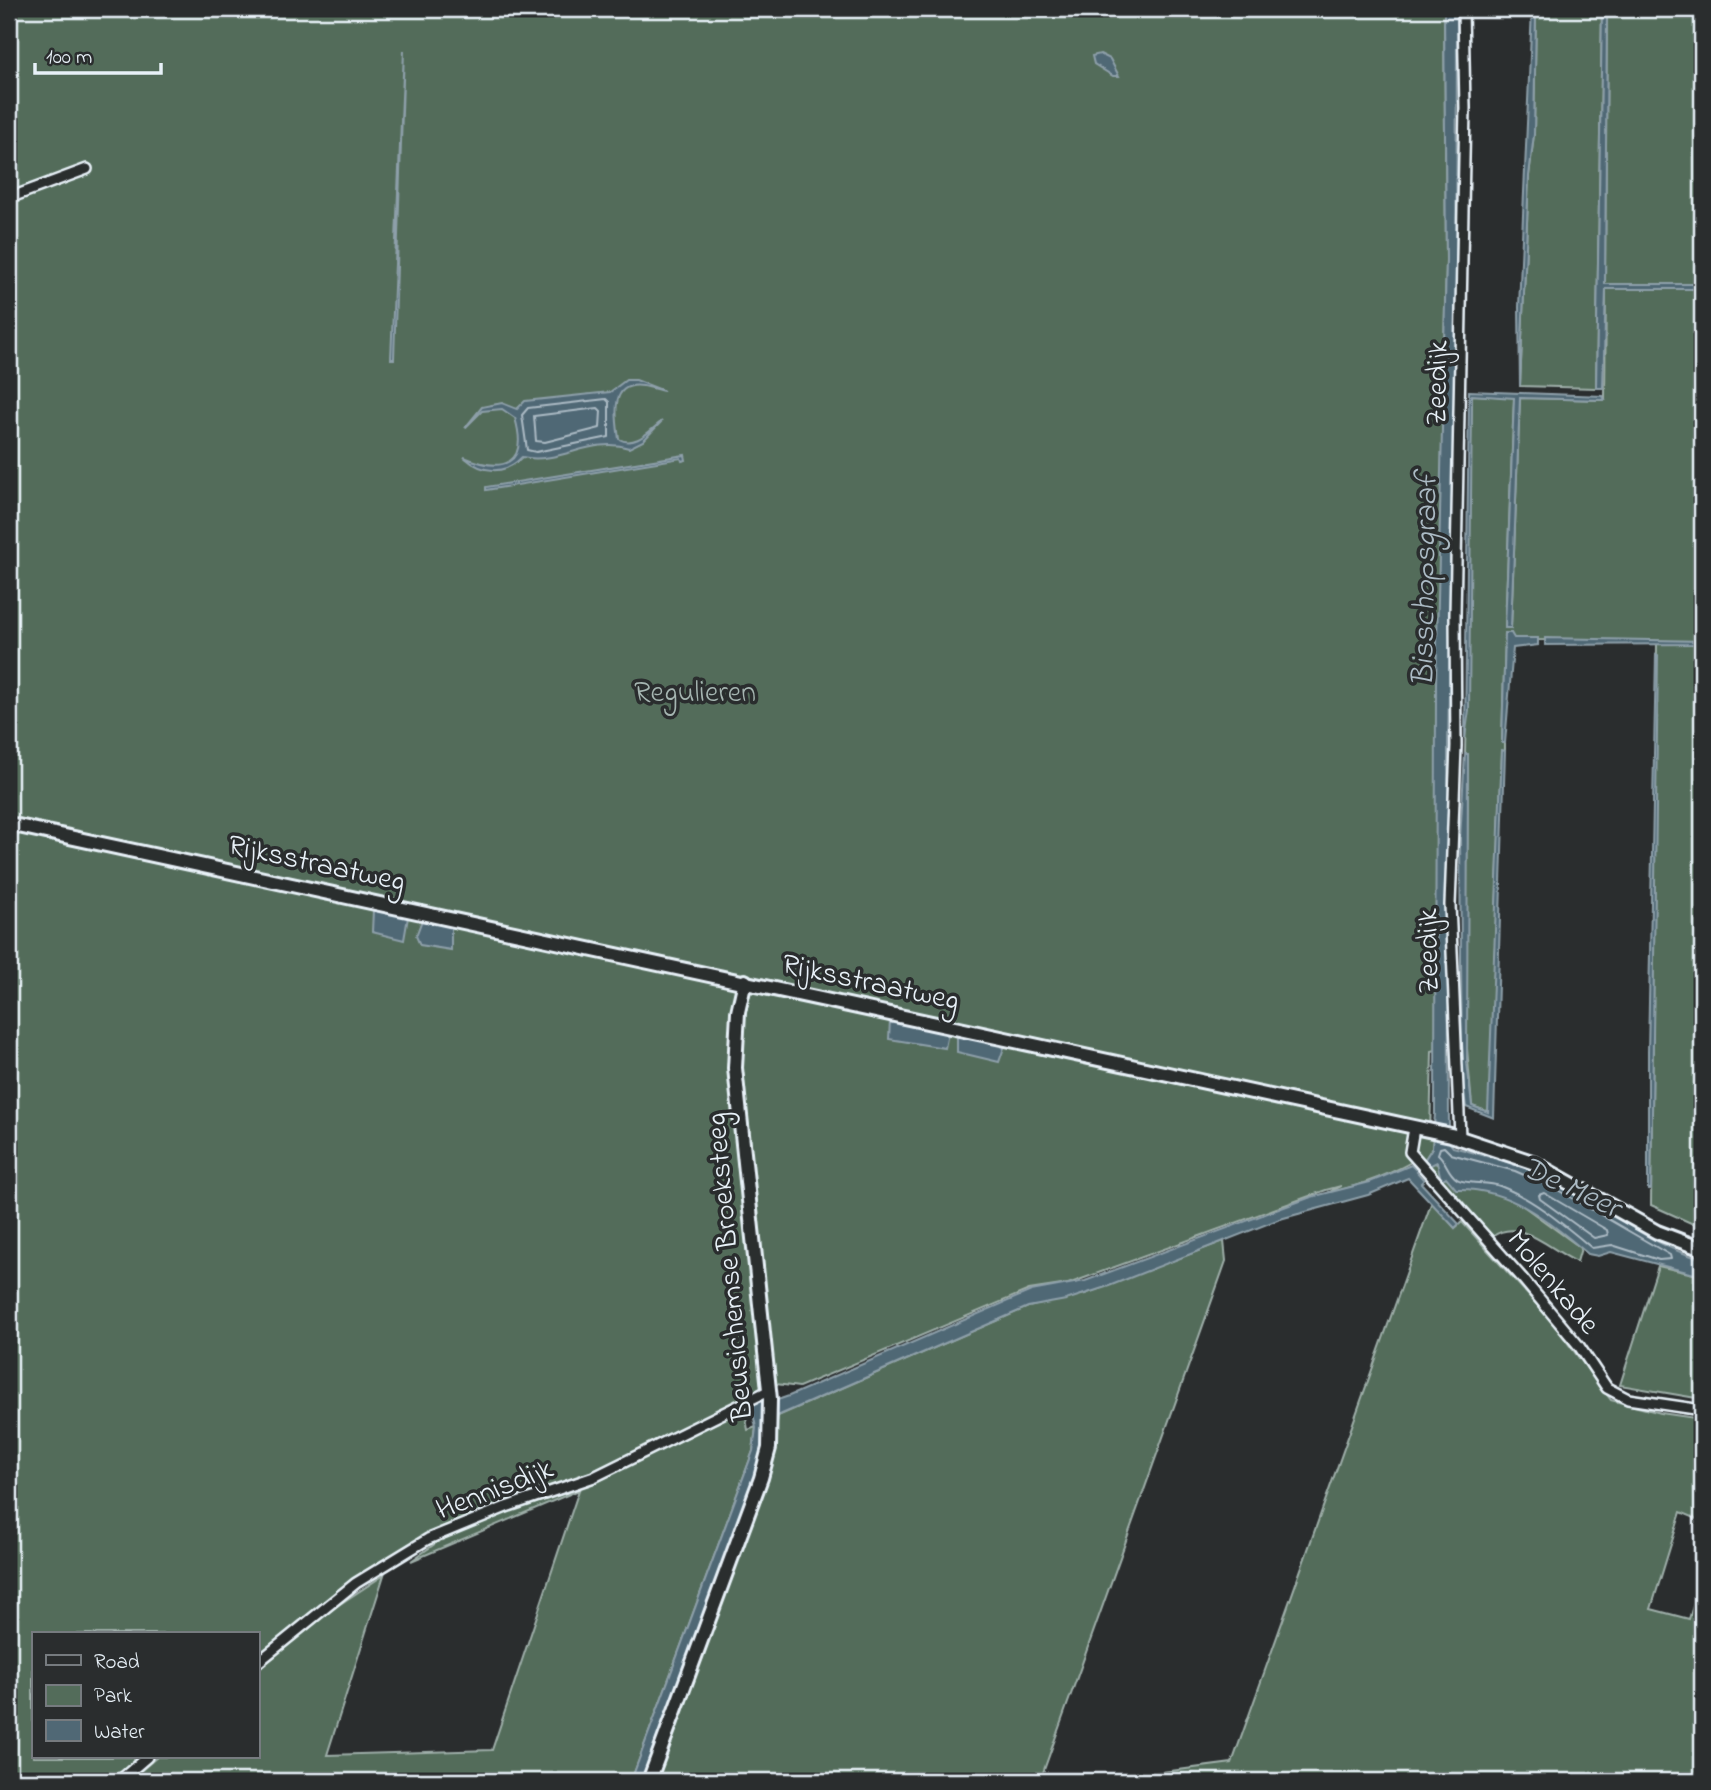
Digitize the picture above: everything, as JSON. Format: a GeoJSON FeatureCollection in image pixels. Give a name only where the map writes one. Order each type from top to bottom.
{"type":"FeatureCollection","features":[{"type":"Feature","properties":{"kind":"main road","name":"Rijksstraatweg"},"geometry":{"type":"LineString","coordinates":[[9,824],[1456,1136],[1532,1162],[1657,1232],[1702,1249]]}},
{"type":"Feature","properties":{"kind":"main road","name":"Beusichemse Broeksteeg"},"geometry":{"type":"LineString","coordinates":[[649,1781],[761,1478],[771,1422],[735,1068],[738,1012],[745,981]]}},
{"type":"Feature","properties":{"kind":"street","name":"Zeedijk"},"geometry":{"type":"LineString","coordinates":[[1456,1136],[1450,905],[1456,746],[1455,615],[1465,135],[1463,9]]}},
{"type":"Feature","properties":{"kind":"street"},"geometry":{"type":"LineString","coordinates":[[9,198],[87,169]]}},
{"type":"Feature","properties":{"kind":"street","name":"Molenkade"},"geometry":{"type":"LineString","coordinates":[[1415,1128],[1410,1152],[1579,1346],[1607,1388],[1628,1399],[1702,1410]]}},
{"type":"Feature","properties":{"kind":"street","name":"Hennisdijk"},"geometry":{"type":"LineString","coordinates":[[259,1661],[356,1583],[428,1539],[506,1507],[594,1477],[769,1395]]}},
{"type":"Feature","properties":{"kind":"street"},"geometry":{"type":"LineString","coordinates":[[119,1781],[146,1758]]}},
{"type":"Feature","properties":{"kind":"green space","name":"Regulieren"},"geometry":{"type":"Polygon","coordinates":[[[9,9],[1444,9],[1446,260],[1436,736],[1436,1050],[1432,1051],[1432,1148],[1423,1162],[1420,1157],[1376,1179],[1328,1193],[1341,1186],[1326,1190],[1068,1284],[1029,1290],[799,1387],[776,1384],[594,1471],[442,1527],[355,1579],[259,1660],[259,1632],[32,1632],[32,1758],[146,1758],[118,1781],[9,1781],[9,9]]]}},
{"type":"Feature","properties":{"kind":"green space"},"geometry":{"type":"Polygon","coordinates":[[[1536,9],[1602,9],[1596,388],[1520,386],[1529,176],[1534,134],[1536,9]]]}},
{"type":"Feature","properties":{"kind":"green space"},"geometry":{"type":"Polygon","coordinates":[[[1607,9],[1702,9],[1702,284],[1605,284],[1607,9]]]}},
{"type":"Feature","properties":{"kind":"green space"},"geometry":{"type":"Polygon","coordinates":[[[1606,289],[1702,289],[1702,641],[1538,640],[1512,638],[1511,633],[1505,633],[1502,742],[1505,743],[1505,751],[1502,751],[1489,1112],[1472,1106],[1466,1037],[1468,754],[1465,754],[1472,395],[1514,397],[1505,627],[1511,628],[1520,398],[1605,400],[1606,289]]]}},
{"type":"Feature","properties":{"kind":"green space"},"geometry":{"type":"Polygon","coordinates":[[[1657,644],[1702,644],[1702,1228],[1651,1205],[1657,644]]]}},
{"type":"Feature","properties":{"kind":"green space"},"geometry":{"type":"Polygon","coordinates":[[[1433,1162],[1439,1165],[1441,1179],[1446,1177],[1500,1194],[1519,1203],[1581,1248],[1577,1262],[1524,1233],[1513,1230],[1492,1237],[1427,1167],[1433,1162]]]}},
{"type":"Feature","properties":{"kind":"green space"},"geometry":{"type":"Polygon","coordinates":[[[1432,1201],[1455,1228],[1462,1222],[1548,1317],[1611,1400],[1661,1413],[1702,1419],[1702,1521],[1681,1512],[1651,1609],[1689,1619],[1702,1577],[1702,1781],[1093,1781],[1232,1763],[1432,1201]]]}},
{"type":"Feature","properties":{"kind":"green space"},"geometry":{"type":"Polygon","coordinates":[[[1224,1241],[1226,1261],[1040,1781],[652,1781],[771,1464],[778,1416],[1028,1307],[1085,1294],[1224,1241]]]}},
{"type":"Feature","properties":{"kind":"green space"},"geometry":{"type":"Polygon","coordinates":[[[1658,1266],[1702,1276],[1702,1399],[1620,1385],[1658,1266]]]}},
{"type":"Feature","properties":{"kind":"green space"},"geometry":{"type":"Polygon","coordinates":[[[744,1407],[748,1430],[756,1427],[753,1451],[631,1781],[129,1781],[156,1758],[259,1758],[259,1669],[322,1616],[384,1575],[327,1755],[492,1750],[579,1490],[411,1561],[450,1533],[601,1472],[744,1407]]]}},
{"type":"Feature","properties":{"kind":"water"},"geometry":{"type":"Polygon","coordinates":[[[1444,9],[1457,9],[1456,338],[1448,744],[1449,1142],[1453,1147],[1521,1166],[1560,1183],[1647,1236],[1702,1259],[1702,1276],[1611,1252],[1598,1256],[1588,1254],[1528,1209],[1493,1194],[1456,1189],[1446,1177],[1441,1180],[1437,1162],[1427,1167],[1423,1162],[1432,1148],[1435,1114],[1436,683],[1446,260],[1444,9]]]}},
{"type":"Feature","properties":{"kind":"water"},"geometry":{"type":"Polygon","coordinates":[[[1532,9],[1536,9],[1534,134],[1529,176],[1520,386],[1519,307],[1532,9]]]}},
{"type":"Feature","properties":{"kind":"water"},"geometry":{"type":"Polygon","coordinates":[[[1602,9],[1607,9],[1605,284],[1702,284],[1702,289],[1606,289],[1603,388],[1596,388],[1602,9]]]}},
{"type":"Feature","properties":{"kind":"water"},"geometry":{"type":"Polygon","coordinates":[[[404,50],[394,359],[391,359],[404,50]]]}},
{"type":"Feature","properties":{"kind":"water"},"geometry":{"type":"Polygon","coordinates":[[[1100,54],[1110,59],[1119,76],[1113,76],[1094,64],[1092,56],[1100,54]]]}},
{"type":"Feature","properties":{"kind":"water"},"geometry":{"type":"Polygon","coordinates":[[[626,380],[636,380],[664,391],[632,386],[624,389],[620,395],[616,411],[619,439],[636,440],[662,421],[643,441],[629,448],[602,445],[549,457],[522,457],[508,467],[494,470],[479,467],[464,457],[478,462],[501,464],[509,462],[515,456],[518,434],[515,418],[502,409],[482,411],[465,428],[482,407],[502,403],[517,409],[525,401],[610,392],[626,380]]]}},
{"type":"Feature","properties":{"kind":"water"},"geometry":{"type":"Polygon","coordinates":[[[1469,391],[1603,396],[1605,400],[1520,398],[1511,628],[1505,628],[1514,398],[1472,395],[1469,710],[1465,738],[1469,391]]]}},
{"type":"Feature","properties":{"kind":"water"},"geometry":{"type":"Polygon","coordinates":[[[685,455],[686,460],[682,461],[681,458],[486,490],[486,487],[685,455]]]}},
{"type":"Feature","properties":{"kind":"water"},"geometry":{"type":"Polygon","coordinates":[[[1505,633],[1511,633],[1514,638],[1538,638],[1538,645],[1513,648],[1505,743],[1502,743],[1505,633]]]}},
{"type":"Feature","properties":{"kind":"water"},"geometry":{"type":"Polygon","coordinates":[[[1545,638],[1702,641],[1702,644],[1545,645],[1545,638]]]}},
{"type":"Feature","properties":{"kind":"water"},"geometry":{"type":"Polygon","coordinates":[[[1656,654],[1651,1189],[1648,1189],[1648,1052],[1656,654]]]}},
{"type":"Feature","properties":{"kind":"water"},"geometry":{"type":"Polygon","coordinates":[[[1502,750],[1505,751],[1494,1118],[1466,1107],[1462,1079],[1460,839],[1465,754],[1468,754],[1467,1062],[1472,1106],[1488,1112],[1502,750]]]}},
{"type":"Feature","properties":{"kind":"water"},"geometry":{"type":"Polygon","coordinates":[[[373,910],[408,917],[404,940],[372,932],[373,910]]]}},
{"type":"Feature","properties":{"kind":"water"},"geometry":{"type":"Polygon","coordinates":[[[422,920],[451,927],[451,950],[420,945],[416,936],[422,920]]]}},
{"type":"Feature","properties":{"kind":"water"},"geometry":{"type":"Polygon","coordinates":[[[890,1020],[948,1033],[945,1048],[889,1039],[890,1020]]]}},
{"type":"Feature","properties":{"kind":"water"},"geometry":{"type":"Polygon","coordinates":[[[957,1035],[1005,1045],[999,1062],[957,1052],[957,1035]]]}},
{"type":"Feature","properties":{"kind":"water"},"geometry":{"type":"Polygon","coordinates":[[[1411,1165],[1415,1169],[1418,1166],[1421,1169],[1417,1172],[1424,1180],[1421,1183],[1459,1224],[1455,1228],[1408,1178],[1368,1195],[1280,1219],[1109,1286],[1066,1300],[1028,1307],[768,1420],[758,1467],[641,1781],[631,1781],[753,1451],[756,1428],[751,1403],[763,1397],[766,1404],[789,1396],[1031,1291],[1085,1281],[1311,1197],[1370,1182],[1411,1165]]]}},
{"type":"Feature","properties":{"kind":"water label","name":"Bisschopsgraaf"},"geometry":{"type":"Point","coordinates":[1423,580]}},
{"type":"Feature","properties":{"kind":"water label","name":"De Meer"},"geometry":{"type":"Point","coordinates":[1572,1186]}}]}
